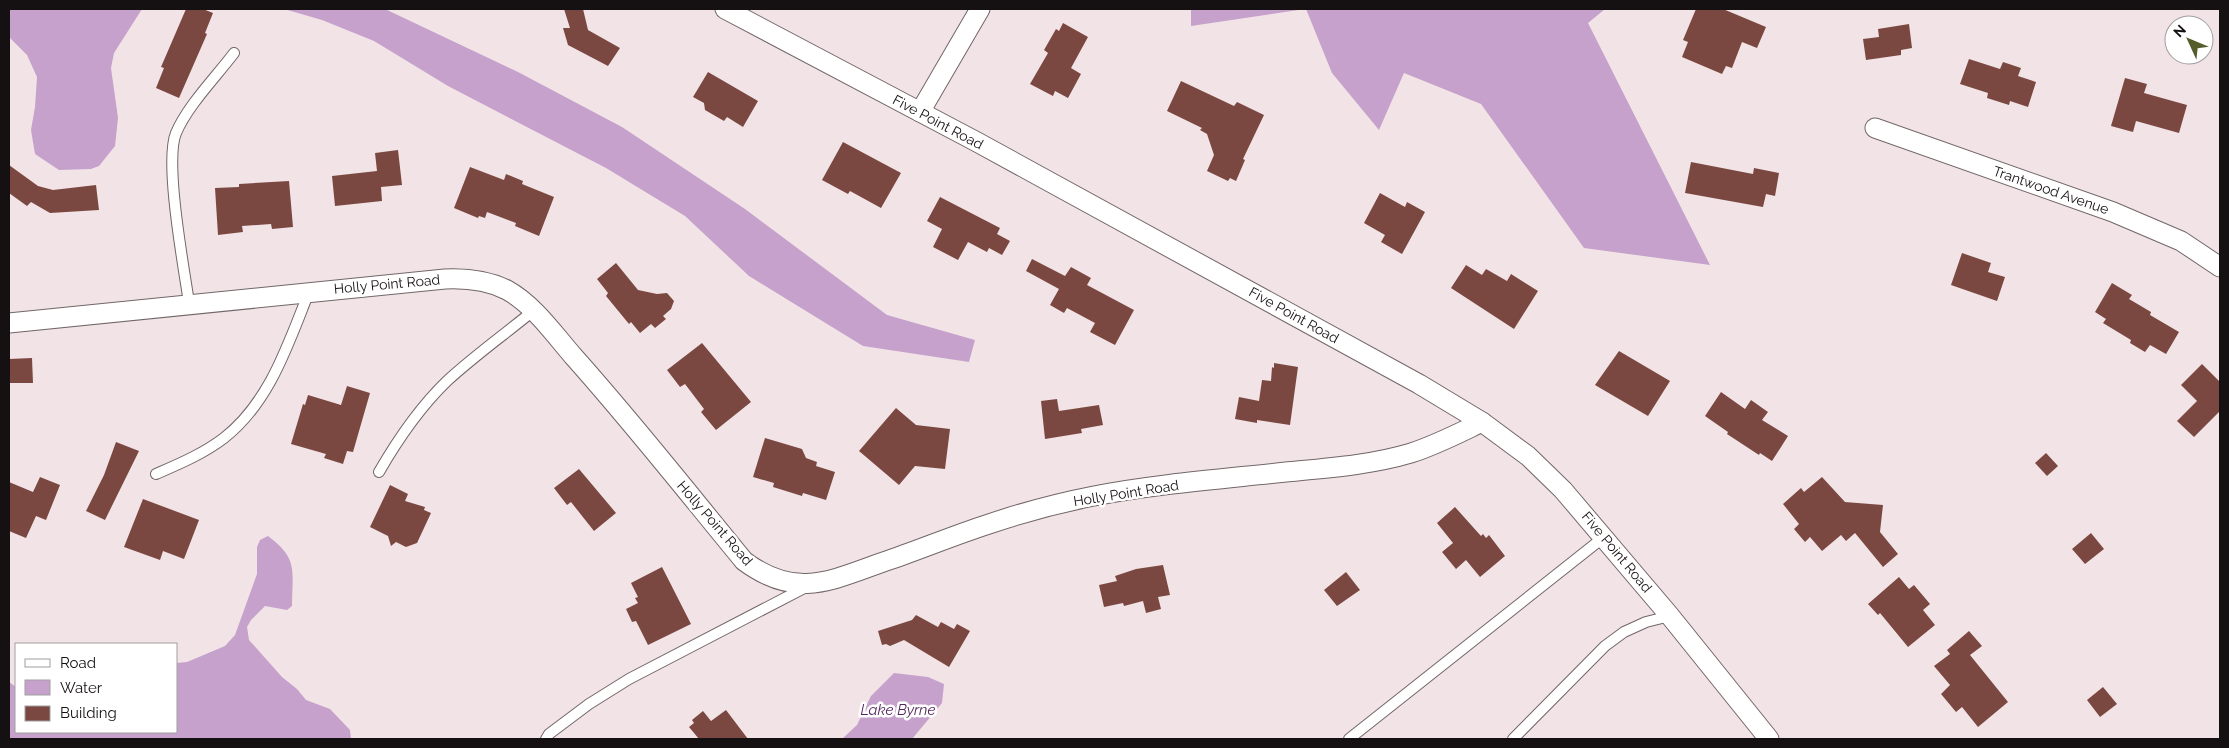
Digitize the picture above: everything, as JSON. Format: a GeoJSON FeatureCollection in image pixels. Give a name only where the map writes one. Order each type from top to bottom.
{"type":"FeatureCollection","features":[{"type":"Feature","properties":{"kind":"street","name":"Five Point Road"},"geometry":{"type":"LineString","coordinates":[[725,9],[920,112],[1419,384],[1482,422],[1528,456],[1563,490],[1670,616],[1769,739]]}},
{"type":"Feature","properties":{"kind":"street"},"geometry":{"type":"LineString","coordinates":[[920,112],[980,9]]}},
{"type":"Feature","properties":{"kind":"street","name":"Trantwood Avenue"},"geometry":{"type":"LineString","coordinates":[[1875,128],[2113,212],[2181,241],[2220,267]]}},
{"type":"Feature","properties":{"kind":"street","name":"Holly Point Road"},"geometry":{"type":"LineString","coordinates":[[9,323],[445,279],[470,278],[494,284],[509,291],[533,310],[617,406],[744,561],[760,573],[778,581],[811,584],[913,552],[986,524],[1034,510],[1095,496],[1197,482],[1374,462],[1411,453],[1448,439],[1482,422]]}},
{"type":"Feature","properties":{"kind":"lane"},"geometry":{"type":"LineString","coordinates":[[189,304],[174,188],[172,152],[175,135],[182,120],[234,53]]}},
{"type":"Feature","properties":{"kind":"lane"},"geometry":{"type":"LineString","coordinates":[[156,474],[191,458],[223,439],[256,404],[276,373],[309,292]]}},
{"type":"Feature","properties":{"kind":"lane"},"geometry":{"type":"LineString","coordinates":[[379,472],[391,451],[420,411],[448,381],[533,310]]}},
{"type":"Feature","properties":{"kind":"lane"},"geometry":{"type":"LineString","coordinates":[[1349,739],[1604,537]]}},
{"type":"Feature","properties":{"kind":"lane"},"geometry":{"type":"LineString","coordinates":[[546,739],[549,734],[589,704],[629,679],[811,584]]}},
{"type":"Feature","properties":{"kind":"lane"},"geometry":{"type":"LineString","coordinates":[[1513,739],[1605,646],[1646,622],[1670,616]]}},
{"type":"Feature","properties":{"kind":"water"},"geometry":{"type":"Polygon","coordinates":[[[9,9],[142,9],[114,53],[111,68],[118,118],[115,146],[99,166],[91,169],[59,170],[35,154],[31,130],[37,77],[27,55],[9,37],[9,9]]]}},
{"type":"Feature","properties":{"kind":"water"},"geometry":{"type":"Polygon","coordinates":[[[284,9],[385,9],[518,72],[622,127],[745,209],[887,315],[975,340],[969,362],[863,346],[749,276],[685,216],[606,168],[448,86],[374,41],[322,20],[284,9]]]}},
{"type":"Feature","properties":{"kind":"water"},"geometry":{"type":"Polygon","coordinates":[[[1191,9],[1305,9],[1191,26],[1191,9]]]}},
{"type":"Feature","properties":{"kind":"water"},"geometry":{"type":"Polygon","coordinates":[[[1306,9],[1605,9],[1588,23],[1710,265],[1584,248],[1481,104],[1404,73],[1379,130],[1332,73],[1306,9]]]}},
{"type":"Feature","properties":{"kind":"water"},"geometry":{"type":"Polygon","coordinates":[[[268,536],[278,544],[289,559],[293,575],[292,606],[287,610],[265,606],[251,620],[247,627],[249,640],[282,677],[297,689],[306,700],[330,709],[350,730],[351,739],[9,739],[9,682],[15,686],[15,733],[178,733],[178,663],[187,662],[225,646],[235,635],[257,574],[257,547],[260,540],[268,536]]]}},
{"type":"Feature","properties":{"kind":"water","name":"Lake Byrne"},"geometry":{"type":"Polygon","coordinates":[[[894,673],[928,677],[944,684],[942,703],[912,739],[842,739],[857,725],[871,696],[894,673]]]}},
{"type":"Feature","properties":{"kind":"building"},"geometry":{"type":"Polygon","coordinates":[[[186,9],[203,9],[213,13],[205,33],[207,34],[179,98],[156,88],[164,68],[161,67],[186,9]]]}},
{"type":"Feature","properties":{"kind":"building"},"geometry":{"type":"Polygon","coordinates":[[[564,9],[583,9],[588,30],[620,48],[608,66],[568,45],[563,28],[570,28],[564,9]]]}},
{"type":"Feature","properties":{"kind":"building"},"geometry":{"type":"Polygon","coordinates":[[[1696,9],[1723,9],[1766,27],[1757,48],[1742,42],[1732,68],[1726,66],[1722,74],[1682,57],[1688,42],[1683,40],[1696,9]]]}},
{"type":"Feature","properties":{"kind":"building"},"geometry":{"type":"Polygon","coordinates":[[[1063,23],[1088,37],[1071,68],[1081,74],[1068,98],[1055,91],[1053,96],[1030,84],[1048,53],[1044,50],[1056,29],[1059,31],[1063,23]]]}},
{"type":"Feature","properties":{"kind":"building"},"geometry":{"type":"Polygon","coordinates":[[[1909,24],[1912,48],[1901,50],[1901,55],[1866,60],[1863,39],[1879,37],[1878,29],[1909,24]]]}},
{"type":"Feature","properties":{"kind":"building"},"geometry":{"type":"Polygon","coordinates":[[[1969,59],[2000,69],[2003,62],[2021,68],[2018,76],[2036,82],[2028,107],[2010,101],[2009,105],[1987,98],[1988,93],[1960,84],[1969,59]]]}},
{"type":"Feature","properties":{"kind":"building"},"geometry":{"type":"Polygon","coordinates":[[[708,72],[758,101],[743,127],[727,117],[724,121],[705,110],[704,103],[693,97],[708,72]]]}},
{"type":"Feature","properties":{"kind":"building"},"geometry":{"type":"Polygon","coordinates":[[[2125,78],[2147,84],[2144,93],[2187,105],[2179,133],[2136,121],[2133,132],[2111,126],[2125,78]]]}},
{"type":"Feature","properties":{"kind":"building"},"geometry":{"type":"Polygon","coordinates":[[[1181,81],[1234,106],[1237,102],[1264,115],[1243,159],[1245,160],[1236,181],[1230,178],[1228,181],[1207,171],[1214,155],[1207,134],[1200,130],[1202,128],[1167,111],[1181,81]]]}},
{"type":"Feature","properties":{"kind":"building"},"geometry":{"type":"Polygon","coordinates":[[[843,142],[901,173],[881,208],[850,191],[848,194],[822,180],[843,142]]]}},
{"type":"Feature","properties":{"kind":"building"},"geometry":{"type":"Polygon","coordinates":[[[398,150],[402,185],[381,187],[382,201],[335,206],[332,176],[377,171],[375,153],[398,150]]]}},
{"type":"Feature","properties":{"kind":"building"},"geometry":{"type":"Polygon","coordinates":[[[1691,162],[1753,174],[1754,168],[1779,173],[1775,196],[1766,194],[1763,207],[1685,193],[1691,162]]]}},
{"type":"Feature","properties":{"kind":"building"},"geometry":{"type":"Polygon","coordinates":[[[9,165],[38,186],[53,190],[96,185],[99,210],[50,213],[31,202],[27,206],[9,193],[9,165]]]}},
{"type":"Feature","properties":{"kind":"building"},"geometry":{"type":"Polygon","coordinates":[[[470,167],[504,180],[506,174],[523,181],[522,184],[554,197],[539,236],[515,226],[516,223],[487,212],[485,218],[479,216],[478,218],[454,208],[470,167]]]}},
{"type":"Feature","properties":{"kind":"building"},"geometry":{"type":"Polygon","coordinates":[[[289,181],[293,227],[272,229],[271,224],[242,226],[243,232],[218,235],[215,188],[239,187],[239,184],[289,181]]]}},
{"type":"Feature","properties":{"kind":"building"},"geometry":{"type":"Polygon","coordinates":[[[1380,193],[1405,207],[1407,202],[1425,212],[1402,254],[1381,242],[1385,235],[1364,223],[1380,193]]]}},
{"type":"Feature","properties":{"kind":"building"},"geometry":{"type":"Polygon","coordinates":[[[940,197],[1000,228],[997,234],[1010,241],[1002,255],[989,248],[987,252],[968,242],[958,260],[933,247],[942,229],[927,221],[940,197]]]}},
{"type":"Feature","properties":{"kind":"building"},"geometry":{"type":"Polygon","coordinates":[[[1962,253],[1991,263],[1988,272],[2005,277],[1997,301],[1951,285],[1962,253]]]}},
{"type":"Feature","properties":{"kind":"building"},"geometry":{"type":"Polygon","coordinates":[[[1032,259],[1065,276],[1071,267],[1091,278],[1087,285],[1134,310],[1115,345],[1090,332],[1095,323],[1067,308],[1064,313],[1050,305],[1059,289],[1026,271],[1032,259]]]}},
{"type":"Feature","properties":{"kind":"building"},"geometry":{"type":"Polygon","coordinates":[[[616,263],[638,290],[657,294],[667,293],[674,301],[671,309],[663,316],[666,319],[655,328],[651,324],[640,333],[631,322],[629,324],[606,296],[608,293],[597,279],[616,263]]]}},
{"type":"Feature","properties":{"kind":"building"},"geometry":{"type":"Polygon","coordinates":[[[1466,265],[1482,275],[1486,269],[1507,281],[1511,274],[1538,291],[1514,329],[1451,288],[1466,265]]]}},
{"type":"Feature","properties":{"kind":"building"},"geometry":{"type":"Polygon","coordinates":[[[2112,283],[2132,295],[2129,299],[2151,312],[2150,315],[2179,332],[2166,354],[2150,345],[2145,352],[2130,343],[2131,340],[2103,323],[2106,319],[2095,312],[2112,283]]]}},
{"type":"Feature","properties":{"kind":"building"},"geometry":{"type":"Polygon","coordinates":[[[702,343],[751,402],[716,430],[701,412],[704,409],[685,384],[680,387],[667,370],[702,343]]]}},
{"type":"Feature","properties":{"kind":"building"},"geometry":{"type":"Polygon","coordinates":[[[1619,351],[1670,381],[1648,416],[1595,385],[1619,351]]]}},
{"type":"Feature","properties":{"kind":"building"},"geometry":{"type":"Polygon","coordinates":[[[32,358],[33,383],[9,383],[9,359],[32,358]]]}},
{"type":"Feature","properties":{"kind":"building"},"geometry":{"type":"Polygon","coordinates":[[[1274,363],[1298,367],[1290,425],[1257,420],[1257,423],[1235,419],[1239,397],[1259,401],[1262,380],[1271,381],[1274,363]]]}},
{"type":"Feature","properties":{"kind":"building"},"geometry":{"type":"Polygon","coordinates":[[[2202,364],[2220,382],[2220,411],[2194,437],[2177,421],[2197,401],[2181,385],[2202,364]]]}},
{"type":"Feature","properties":{"kind":"building"},"geometry":{"type":"Polygon","coordinates":[[[347,386],[370,393],[353,452],[347,451],[343,464],[324,458],[326,454],[291,444],[303,404],[305,405],[308,395],[341,405],[347,386]]]}},
{"type":"Feature","properties":{"kind":"building"},"geometry":{"type":"Polygon","coordinates":[[[1721,392],[1745,409],[1751,400],[1768,412],[1762,420],[1788,436],[1772,461],[1760,453],[1759,455],[1727,434],[1728,432],[1705,416],[1721,392]]]}},
{"type":"Feature","properties":{"kind":"building"},"geometry":{"type":"Polygon","coordinates":[[[1057,399],[1059,411],[1099,405],[1103,425],[1081,429],[1082,433],[1045,439],[1041,401],[1057,399]]]}},
{"type":"Feature","properties":{"kind":"building"},"geometry":{"type":"Polygon","coordinates":[[[896,408],[916,425],[950,429],[945,469],[915,466],[899,485],[859,451],[896,408]]]}},
{"type":"Feature","properties":{"kind":"building"},"geometry":{"type":"Polygon","coordinates":[[[765,438],[802,449],[806,458],[817,462],[816,466],[835,472],[826,500],[803,493],[802,496],[773,487],[774,483],[753,477],[765,438]]]}},
{"type":"Feature","properties":{"kind":"building"},"geometry":{"type":"Polygon","coordinates":[[[116,442],[139,451],[105,520],[86,511],[104,475],[116,442]]]}},
{"type":"Feature","properties":{"kind":"building"},"geometry":{"type":"Polygon","coordinates":[[[2046,453],[2058,466],[2047,476],[2035,463],[2046,453]]]}},
{"type":"Feature","properties":{"kind":"building"},"geometry":{"type":"Polygon","coordinates":[[[579,469],[616,513],[594,531],[571,502],[567,505],[554,488],[579,469]]]}},
{"type":"Feature","properties":{"kind":"building"},"geometry":{"type":"Polygon","coordinates":[[[40,477],[60,485],[46,520],[36,516],[26,538],[9,531],[9,482],[33,492],[40,477]]]}},
{"type":"Feature","properties":{"kind":"building"},"geometry":{"type":"Polygon","coordinates":[[[1822,477],[1845,502],[1883,505],[1880,532],[1898,554],[1883,567],[1855,533],[1846,541],[1841,535],[1822,551],[1810,537],[1805,542],[1794,529],[1799,524],[1783,504],[1801,488],[1804,492],[1822,477]]]}},
{"type":"Feature","properties":{"kind":"building"},"geometry":{"type":"Polygon","coordinates":[[[390,485],[408,494],[405,501],[425,507],[424,510],[431,513],[417,543],[406,547],[396,542],[391,546],[388,536],[370,527],[390,485]]]}},
{"type":"Feature","properties":{"kind":"building"},"geometry":{"type":"Polygon","coordinates":[[[143,499],[199,520],[184,559],[163,551],[160,560],[124,547],[143,499]]]}},
{"type":"Feature","properties":{"kind":"building"},"geometry":{"type":"Polygon","coordinates":[[[1455,507],[1481,536],[1483,534],[1486,538],[1489,535],[1505,556],[1480,577],[1466,560],[1456,569],[1442,552],[1453,543],[1437,523],[1455,507]]]}},
{"type":"Feature","properties":{"kind":"building"},"geometry":{"type":"Polygon","coordinates":[[[2091,533],[2104,549],[2085,564],[2072,549],[2091,533]]]}},
{"type":"Feature","properties":{"kind":"building"},"geometry":{"type":"Polygon","coordinates":[[[1163,565],[1170,595],[1158,597],[1161,609],[1146,613],[1143,601],[1124,606],[1123,603],[1104,607],[1099,585],[1117,581],[1115,576],[1136,569],[1163,565]]]}},
{"type":"Feature","properties":{"kind":"building"},"geometry":{"type":"Polygon","coordinates":[[[662,567],[691,624],[648,645],[636,621],[632,622],[626,609],[638,603],[635,598],[638,597],[631,583],[662,567]]]}},
{"type":"Feature","properties":{"kind":"building"},"geometry":{"type":"Polygon","coordinates":[[[1346,572],[1360,590],[1337,606],[1324,590],[1346,572]]]}},
{"type":"Feature","properties":{"kind":"building"},"geometry":{"type":"Polygon","coordinates":[[[1899,577],[1909,589],[1914,585],[1930,604],[1923,610],[1935,625],[1908,647],[1880,613],[1878,615],[1868,604],[1899,577]]]}},
{"type":"Feature","properties":{"kind":"building"},"geometry":{"type":"Polygon","coordinates":[[[916,615],[938,627],[941,622],[954,629],[957,624],[970,631],[949,667],[904,640],[890,646],[882,645],[878,631],[912,620],[916,615]]]}},
{"type":"Feature","properties":{"kind":"building"},"geometry":{"type":"Polygon","coordinates":[[[1969,631],[1982,646],[1970,655],[2008,702],[1978,727],[1962,707],[1956,712],[1941,694],[1950,685],[1934,666],[1950,654],[1947,650],[1969,631]]]}},
{"type":"Feature","properties":{"kind":"building"},"geometry":{"type":"Polygon","coordinates":[[[2103,687],[2117,704],[2100,717],[2087,700],[2103,687]]]}},
{"type":"Feature","properties":{"kind":"building"},"geometry":{"type":"Polygon","coordinates":[[[726,710],[748,739],[699,739],[689,727],[694,723],[692,720],[703,711],[711,721],[726,710]]]}}]}
